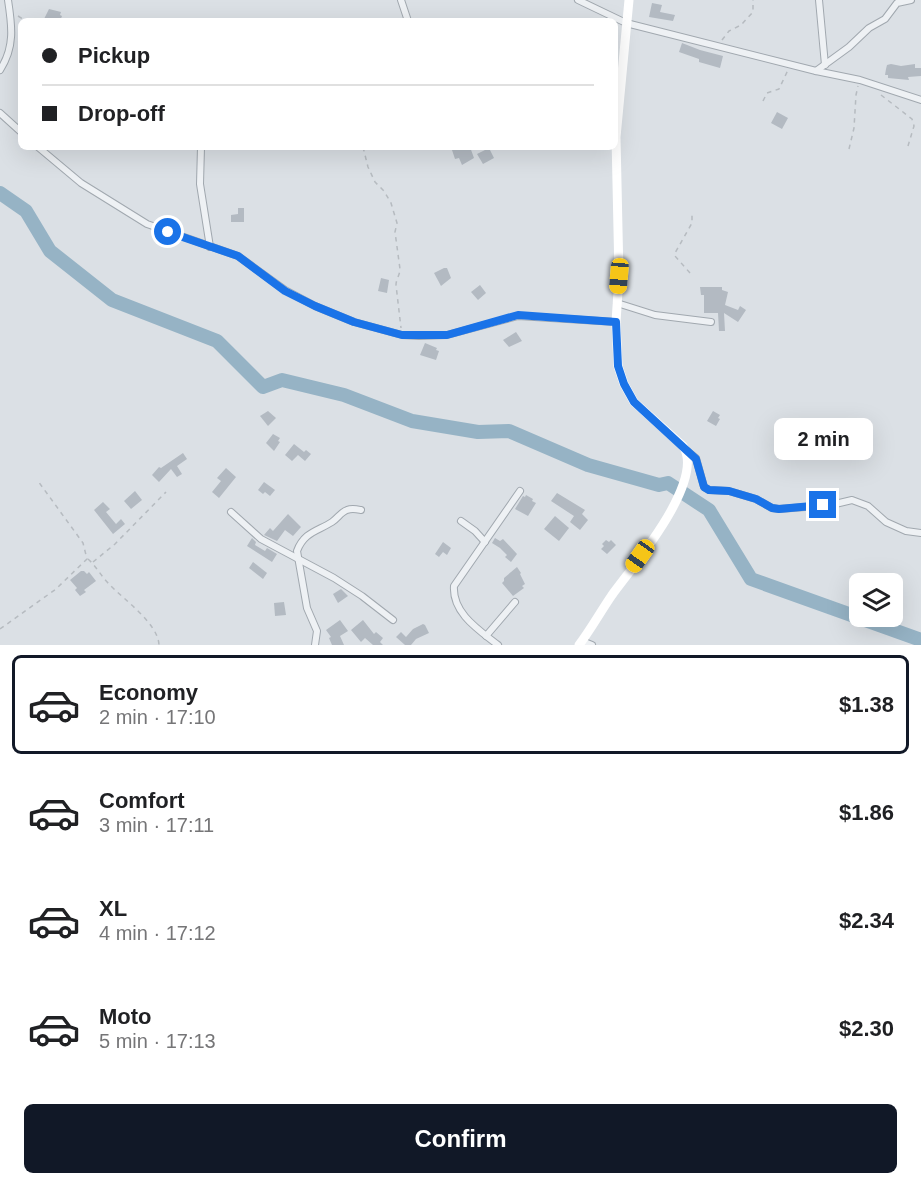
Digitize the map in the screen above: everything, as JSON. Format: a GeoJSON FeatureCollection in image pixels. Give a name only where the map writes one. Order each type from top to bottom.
{"type":"FeatureCollection","features":[{"type":"Feature","properties":{"kind":"main road"},"geometry":{"type":"LineString","coordinates":[[618,115],[629,0]]}},
{"type":"Feature","properties":{"kind":"main road"},"geometry":{"type":"LineString","coordinates":[[580,643],[663,525],[682,487],[688,465],[686,450],[634,402],[624,384],[618,366],[616,150]]}},
{"type":"Feature","properties":{"kind":"street"},"geometry":{"type":"LineString","coordinates":[[0,70],[11,45],[12,32],[8,0]]}},
{"type":"Feature","properties":{"kind":"street"},"geometry":{"type":"LineString","coordinates":[[401,0],[407,18]]}},
{"type":"Feature","properties":{"kind":"street"},"geometry":{"type":"LineString","coordinates":[[578,0],[616,18]]}},
{"type":"Feature","properties":{"kind":"street"},"geometry":{"type":"LineString","coordinates":[[819,0],[825,65]]}},
{"type":"Feature","properties":{"kind":"street"},"geometry":{"type":"LineString","coordinates":[[816,70],[869,28],[885,19],[897,3],[912,0]]}},
{"type":"Feature","properties":{"kind":"street"},"geometry":{"type":"LineString","coordinates":[[618,19],[791,64],[871,82],[921,100]]}},
{"type":"Feature","properties":{"kind":"street"},"geometry":{"type":"LineString","coordinates":[[0,113],[18,129]]}},
{"type":"Feature","properties":{"kind":"street"},"geometry":{"type":"LineString","coordinates":[[42,150],[81,183],[147,224],[238,256],[285,291],[354,322],[402,335],[447,335],[518,315],[616,322]]}},
{"type":"Feature","properties":{"kind":"street"},"geometry":{"type":"LineString","coordinates":[[201,150],[200,184],[210,247]]}},
{"type":"Feature","properties":{"kind":"street"},"geometry":{"type":"LineString","coordinates":[[617,303],[655,315],[711,321]]}},
{"type":"Feature","properties":{"kind":"street"},"geometry":{"type":"LineString","coordinates":[[686,450],[696,459],[702,483],[709,490],[729,491],[779,509],[831,505],[852,500],[868,507],[886,522],[906,531],[921,533]]}},
{"type":"Feature","properties":{"kind":"street"},"geometry":{"type":"LineString","coordinates":[[498,645],[468,621],[456,602],[453,592],[455,582],[472,563],[520,491]]}},
{"type":"Feature","properties":{"kind":"street"},"geometry":{"type":"LineString","coordinates":[[315,645],[317,631],[307,608],[297,559],[299,545],[316,529],[331,523],[345,511],[352,508],[361,510]]}},
{"type":"Feature","properties":{"kind":"street"},"geometry":{"type":"LineString","coordinates":[[231,513],[261,539],[334,578],[393,620]]}},
{"type":"Feature","properties":{"kind":"street"},"geometry":{"type":"LineString","coordinates":[[461,521],[485,542]]}},
{"type":"Feature","properties":{"kind":"street"},"geometry":{"type":"LineString","coordinates":[[486,636],[516,602]]}},
{"type":"Feature","properties":{"kind":"street"},"geometry":{"type":"LineString","coordinates":[[580,643],[592,645]]}},
{"type":"Feature","properties":{"kind":"path"},"geometry":{"type":"LineString","coordinates":[[719,46],[729,31],[741,25],[753,12],[753,0]]}},
{"type":"Feature","properties":{"kind":"path"},"geometry":{"type":"LineString","coordinates":[[10,12],[21,18]]}},
{"type":"Feature","properties":{"kind":"path"},"geometry":{"type":"LineString","coordinates":[[763,101],[766,93],[779,88],[791,64]]}},
{"type":"Feature","properties":{"kind":"path"},"geometry":{"type":"LineString","coordinates":[[849,149],[854,128],[856,95],[861,80]]}},
{"type":"Feature","properties":{"kind":"path"},"geometry":{"type":"LineString","coordinates":[[871,82],[893,106],[912,119],[914,126],[908,146]]}},
{"type":"Feature","properties":{"kind":"path"},"geometry":{"type":"LineString","coordinates":[[364,150],[368,167],[375,182],[391,202],[396,220],[395,232],[400,269],[396,285],[402,335]]}},
{"type":"Feature","properties":{"kind":"path"},"geometry":{"type":"LineString","coordinates":[[690,273],[675,253],[692,223],[692,212]]}},
{"type":"Feature","properties":{"kind":"path"},"geometry":{"type":"LineString","coordinates":[[38,481],[83,543],[87,559],[107,583],[145,618],[157,637],[159,645]]}},
{"type":"Feature","properties":{"kind":"path"},"geometry":{"type":"LineString","coordinates":[[92,563],[115,544],[166,492]]}},
{"type":"Feature","properties":{"kind":"path"},"geometry":{"type":"LineString","coordinates":[[0,629],[56,589],[87,559]]}},
{"type":"Feature","properties":{"kind":"building"},"geometry":{"type":"Polygon","coordinates":[[[652,3],[662,5],[660,12],[675,15],[673,21],[649,17],[652,3]]]}},
{"type":"Feature","properties":{"kind":"building"},"geometry":{"type":"Polygon","coordinates":[[[49,9],[61,12],[62,16],[61,18],[44,18],[49,9]]]}},
{"type":"Feature","properties":{"kind":"building"},"geometry":{"type":"Polygon","coordinates":[[[682,43],[723,56],[720,68],[699,62],[699,59],[679,52],[682,43]]]}},
{"type":"Feature","properties":{"kind":"building"},"geometry":{"type":"Polygon","coordinates":[[[915,64],[915,68],[921,68],[921,76],[908,77],[909,80],[888,78],[888,75],[885,75],[886,69],[887,65],[901,66],[915,64]]]}},
{"type":"Feature","properties":{"kind":"building"},"geometry":{"type":"Polygon","coordinates":[[[777,112],[788,118],[782,129],[771,123],[777,112]]]}},
{"type":"Feature","properties":{"kind":"building"},"geometry":{"type":"Polygon","coordinates":[[[452,150],[471,150],[474,158],[462,165],[459,158],[455,159],[452,150]]]}},
{"type":"Feature","properties":{"kind":"building"},"geometry":{"type":"Polygon","coordinates":[[[490,150],[494,158],[483,164],[477,154],[490,150]]]}},
{"type":"Feature","properties":{"kind":"building"},"geometry":{"type":"Polygon","coordinates":[[[238,208],[244,208],[244,222],[231,222],[231,215],[238,214],[238,208]]]}},
{"type":"Feature","properties":{"kind":"building"},"geometry":{"type":"Polygon","coordinates":[[[447,268],[451,278],[441,286],[434,273],[447,268]]]}},
{"type":"Feature","properties":{"kind":"building"},"geometry":{"type":"Polygon","coordinates":[[[381,278],[389,280],[387,293],[378,291],[381,278]]]}},
{"type":"Feature","properties":{"kind":"building"},"geometry":{"type":"Polygon","coordinates":[[[480,285],[486,293],[478,300],[471,292],[480,285]]]}},
{"type":"Feature","properties":{"kind":"building"},"geometry":{"type":"Polygon","coordinates":[[[700,287],[722,287],[722,290],[728,292],[725,305],[738,310],[740,306],[746,310],[738,322],[724,313],[725,331],[719,331],[718,313],[704,313],[704,295],[701,295],[700,287]]]}},
{"type":"Feature","properties":{"kind":"building"},"geometry":{"type":"Polygon","coordinates":[[[516,332],[522,341],[509,347],[503,340],[516,332]]]}},
{"type":"Feature","properties":{"kind":"building"},"geometry":{"type":"Polygon","coordinates":[[[425,343],[439,351],[436,360],[420,355],[425,343]]]}},
{"type":"Feature","properties":{"kind":"building"},"geometry":{"type":"Polygon","coordinates":[[[268,411],[276,418],[268,426],[260,416],[268,411]]]}},
{"type":"Feature","properties":{"kind":"building"},"geometry":{"type":"Polygon","coordinates":[[[713,411],[720,415],[716,426],[707,421],[713,411]]]}},
{"type":"Feature","properties":{"kind":"building"},"geometry":{"type":"Polygon","coordinates":[[[273,434],[280,438],[274,451],[266,443],[273,434]]]}},
{"type":"Feature","properties":{"kind":"building"},"geometry":{"type":"Polygon","coordinates":[[[294,444],[304,452],[306,450],[311,454],[305,461],[298,455],[292,461],[285,455],[294,444]]]}},
{"type":"Feature","properties":{"kind":"building"},"geometry":{"type":"Polygon","coordinates":[[[183,453],[187,459],[177,466],[182,474],[177,477],[171,469],[159,482],[152,475],[159,467],[161,468],[183,453]]]}},
{"type":"Feature","properties":{"kind":"building"},"geometry":{"type":"Polygon","coordinates":[[[226,468],[236,477],[219,498],[212,492],[221,481],[217,478],[226,468]]]}},
{"type":"Feature","properties":{"kind":"building"},"geometry":{"type":"Polygon","coordinates":[[[264,482],[275,490],[270,496],[258,490],[264,482]]]}},
{"type":"Feature","properties":{"kind":"building"},"geometry":{"type":"Polygon","coordinates":[[[135,491],[142,500],[131,509],[124,501],[135,491]]]}},
{"type":"Feature","properties":{"kind":"building"},"geometry":{"type":"Polygon","coordinates":[[[557,493],[585,510],[582,514],[588,520],[580,530],[570,522],[574,516],[551,501],[557,493]]]}},
{"type":"Feature","properties":{"kind":"building"},"geometry":{"type":"Polygon","coordinates":[[[526,495],[536,503],[528,516],[515,509],[526,495]]]}},
{"type":"Feature","properties":{"kind":"building"},"geometry":{"type":"Polygon","coordinates":[[[103,502],[110,509],[106,512],[116,524],[121,519],[125,524],[113,534],[94,510],[103,502]]]}},
{"type":"Feature","properties":{"kind":"building"},"geometry":{"type":"Polygon","coordinates":[[[288,514],[301,527],[293,536],[285,530],[277,541],[264,535],[270,528],[273,531],[288,514]]]}},
{"type":"Feature","properties":{"kind":"building"},"geometry":{"type":"Polygon","coordinates":[[[555,516],[569,528],[559,541],[544,529],[555,516]]]}},
{"type":"Feature","properties":{"kind":"building"},"geometry":{"type":"Polygon","coordinates":[[[252,538],[256,542],[255,545],[277,554],[272,562],[247,546],[252,538]]]}},
{"type":"Feature","properties":{"kind":"building"},"geometry":{"type":"Polygon","coordinates":[[[495,538],[500,541],[503,539],[517,554],[511,562],[500,548],[492,543],[495,538]]]}},
{"type":"Feature","properties":{"kind":"building"},"geometry":{"type":"Polygon","coordinates":[[[606,540],[609,542],[611,540],[616,545],[607,554],[601,549],[606,540]]]}},
{"type":"Feature","properties":{"kind":"building"},"geometry":{"type":"Polygon","coordinates":[[[443,542],[451,548],[447,555],[443,552],[439,557],[435,554],[443,542]]]}},
{"type":"Feature","properties":{"kind":"building"},"geometry":{"type":"Polygon","coordinates":[[[253,562],[267,573],[263,579],[249,568],[253,562]]]}},
{"type":"Feature","properties":{"kind":"building"},"geometry":{"type":"Polygon","coordinates":[[[517,567],[525,584],[522,586],[524,588],[513,596],[502,583],[504,578],[517,567]]]}},
{"type":"Feature","properties":{"kind":"building"},"geometry":{"type":"Polygon","coordinates":[[[81,571],[87,574],[89,572],[96,581],[80,596],[70,580],[81,571]]]}},
{"type":"Feature","properties":{"kind":"building"},"geometry":{"type":"Polygon","coordinates":[[[341,589],[348,596],[338,603],[333,594],[341,589]]]}},
{"type":"Feature","properties":{"kind":"building"},"geometry":{"type":"Polygon","coordinates":[[[284,602],[286,615],[275,616],[274,603],[284,602]]]}},
{"type":"Feature","properties":{"kind":"building"},"geometry":{"type":"Polygon","coordinates":[[[340,620],[348,631],[340,636],[344,645],[332,645],[329,638],[331,637],[326,630],[340,620]]]}},
{"type":"Feature","properties":{"kind":"building"},"geometry":{"type":"Polygon","coordinates":[[[363,620],[374,634],[376,632],[383,638],[380,642],[383,645],[373,645],[365,638],[361,642],[351,630],[363,620]]]}},
{"type":"Feature","properties":{"kind":"building"},"geometry":{"type":"Polygon","coordinates":[[[423,624],[429,633],[416,639],[411,645],[405,645],[396,637],[401,632],[406,637],[413,629],[423,624]]]}},
{"type":"Feature","properties":{"kind":"waterway"},"geometry":{"type":"LineString","coordinates":[[0,193],[26,211],[50,251],[112,300],[217,341],[263,387],[282,380],[344,395],[412,421],[478,432],[509,431],[588,465],[659,485],[668,483],[709,510],[751,579],[921,640]]}},
{"type":"Feature","properties":{"kind":"route"},"geometry":{"type":"LineString","coordinates":[[168,232],[238,256],[285,291],[315,306],[354,322],[402,335],[447,335],[518,315],[616,322],[618,366],[624,384],[634,402],[696,459],[704,487],[756,499],[772,508],[823,505]]}}]}
